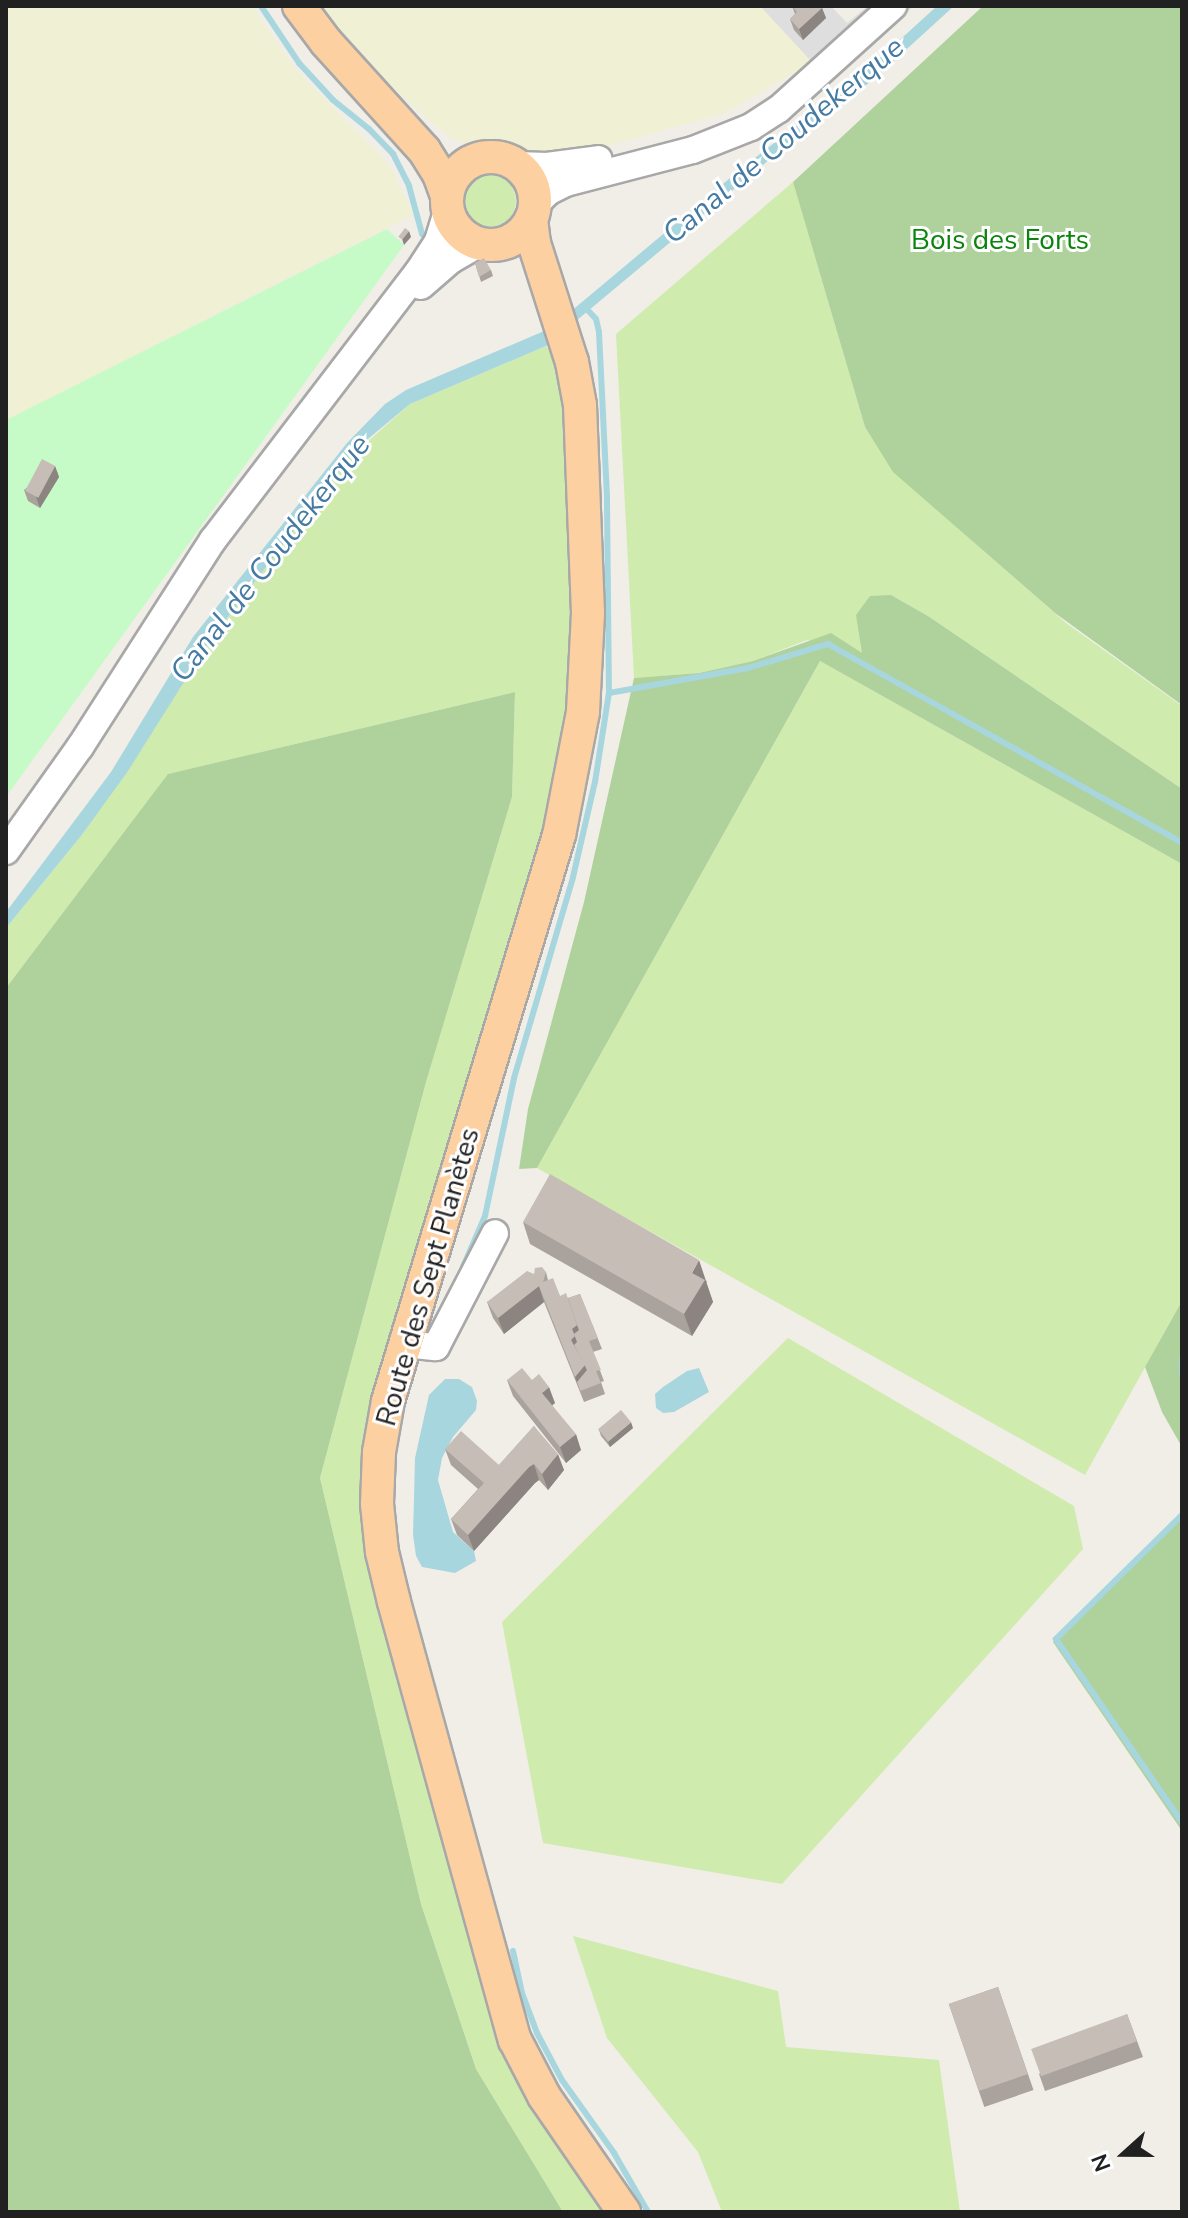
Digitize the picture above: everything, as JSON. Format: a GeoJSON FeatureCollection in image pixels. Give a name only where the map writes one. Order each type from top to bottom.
{"type":"FeatureCollection","features":[{"type":"Feature","properties":{"kind":"main road"},"geometry":{"type":"LineString","coordinates":[[299,6],[326,42],[430,158],[459,231],[487,244],[517,236],[532,212],[530,182],[517,165],[499,157],[480,158],[447,146],[370,89]]}},
{"type":"Feature","properties":{"kind":"main road"},"geometry":{"type":"LineString","coordinates":[[447,203],[456,173],[480,158]]}},
{"type":"Feature","properties":{"kind":"main road","name":"Route des Sept Planètes"},"geometry":{"type":"LineString","coordinates":[[532,212],[534,243],[568,350],[581,422],[587,676],[578,752],[559,835],[384,1419],[378,1461],[378,1521],[387,1577],[515,2040],[544,2096],[624,2212]]}},
{"type":"Feature","properties":{"kind":"main road","name":"Route des Sept Planètes"},"geometry":{"type":"LineString","coordinates":[[487,244],[519,265],[554,310]]}},
{"type":"Feature","properties":{"kind":"street"},"geometry":{"type":"LineString","coordinates":[[532,212],[548,192],[566,183],[693,150],[738,133],[779,109],[893,6]]}},
{"type":"Feature","properties":{"kind":"street"},"geometry":{"type":"LineString","coordinates":[[517,165],[587,161],[691,136],[740,117],[810,78]]}},
{"type":"Feature","properties":{"kind":"street"},"geometry":{"type":"LineString","coordinates":[[6,851],[80,747],[213,540],[381,325],[433,250],[447,203]]}},
{"type":"Feature","properties":{"kind":"street"},"geometry":{"type":"LineString","coordinates":[[381,325],[443,266],[487,244]]}},
{"type":"Feature","properties":{"kind":"street"},"geometry":{"type":"LineString","coordinates":[[405,1344],[436,1347],[495,1233]]}},
{"type":"Feature","properties":{"kind":"shaded area"},"geometry":{"type":"Polygon","coordinates":[[[760,6],[831,6],[847,23],[868,6],[914,6],[828,81],[760,6]]]}},
{"type":"Feature","properties":{"kind":"green space"},"geometry":{"type":"Polygon","coordinates":[[[6,6],[252,6],[296,70],[383,158],[395,175],[413,215],[6,420],[6,6]]]}},
{"type":"Feature","properties":{"kind":"green space"},"geometry":{"type":"Polygon","coordinates":[[[311,6],[760,6],[812,62],[725,113],[604,147],[548,159],[526,158],[496,145],[472,147],[449,137],[383,80],[311,6]]]}},
{"type":"Feature","properties":{"kind":"green space","name":"Bois des Forts"},"geometry":{"type":"Polygon","coordinates":[[[983,6],[1182,6],[1182,705],[1055,613],[893,472],[865,427],[793,182],[983,6]]]}},
{"type":"Feature","properties":{"kind":"green space"},"geometry":{"type":"Polygon","coordinates":[[[490,175],[508,183],[516,201],[508,219],[490,227],[472,219],[464,201],[472,183],[490,175]]]}},
{"type":"Feature","properties":{"kind":"green space"},"geometry":{"type":"Polygon","coordinates":[[[793,182],[865,427],[894,472],[1066,623],[1182,706],[1182,789],[928,616],[891,595],[862,653],[807,640],[753,661],[699,673],[634,678],[616,334],[793,182]]]}},
{"type":"Feature","properties":{"kind":"green space"},"geometry":{"type":"Polygon","coordinates":[[[387,229],[404,245],[6,797],[6,420],[387,229]]]}},
{"type":"Feature","properties":{"kind":"green space"},"geometry":{"type":"Polygon","coordinates":[[[546,346],[551,352],[561,385],[568,428],[575,664],[557,792],[369,1423],[468,1926],[610,2212],[563,2212],[476,2069],[421,1904],[320,1478],[426,1082],[512,797],[515,692],[169,774],[6,988],[6,928],[81,836],[211,639],[347,460],[410,404],[546,346]]]}},
{"type":"Feature","properties":{"kind":"green space"},"geometry":{"type":"Polygon","coordinates":[[[891,595],[928,616],[1182,789],[1182,864],[820,661],[537,1168],[519,1169],[528,1109],[584,902],[634,678],[699,673],[753,661],[831,633],[862,653],[856,615],[870,596],[891,595]]]}},
{"type":"Feature","properties":{"kind":"green space"},"geometry":{"type":"Polygon","coordinates":[[[820,661],[1182,864],[1182,1301],[1085,1475],[537,1168],[820,661]]]}},
{"type":"Feature","properties":{"kind":"green space"},"geometry":{"type":"Polygon","coordinates":[[[515,692],[512,797],[426,1082],[320,1478],[421,1904],[476,2069],[563,2212],[6,2212],[6,988],[168,774],[515,692]]]}},
{"type":"Feature","properties":{"kind":"green space"},"geometry":{"type":"Polygon","coordinates":[[[1182,1301],[1182,1447],[1162,1412],[1145,1367],[1182,1301]]]}},
{"type":"Feature","properties":{"kind":"green space"},"geometry":{"type":"Polygon","coordinates":[[[788,1338],[1074,1506],[1083,1549],[782,1884],[543,1843],[502,1622],[788,1338]]]}},
{"type":"Feature","properties":{"kind":"green space"},"geometry":{"type":"Polygon","coordinates":[[[1182,1515],[1182,1831],[1053,1642],[1182,1515]]]}},
{"type":"Feature","properties":{"kind":"green space"},"geometry":{"type":"Polygon","coordinates":[[[573,1936],[778,1991],[786,2047],[939,2060],[960,2212],[722,2212],[698,2152],[607,2038],[573,1936]]]}},
{"type":"Feature","properties":{"kind":"water","name":"Canal de Coudekerque"},"geometry":{"type":"Polygon","coordinates":[[[937,6],[954,6],[874,79],[794,139],[546,346],[410,404],[357,448],[211,639],[128,771],[81,836],[6,928],[6,912],[111,772],[193,637],[347,443],[385,404],[406,390],[551,328],[742,168],[859,77],[937,6]]]}},
{"type":"Feature","properties":{"kind":"water"},"geometry":{"type":"Polygon","coordinates":[[[699,1368],[709,1392],[674,1412],[663,1413],[656,1408],[655,1394],[687,1371],[699,1368]]]}},
{"type":"Feature","properties":{"kind":"water"},"geometry":{"type":"Polygon","coordinates":[[[445,1379],[459,1379],[472,1387],[477,1401],[476,1410],[453,1437],[442,1458],[438,1480],[453,1532],[474,1551],[476,1561],[455,1573],[422,1567],[416,1556],[413,1535],[415,1458],[429,1395],[445,1379]]]}},
{"type":"Feature","properties":{"kind":"building"},"geometry":{"type":"Polygon","coordinates":[[[792,6],[822,8],[799,29],[790,19],[797,12],[792,6]]]}},
{"type":"Feature","properties":{"kind":"building"},"geometry":{"type":"Polygon","coordinates":[[[405,228],[409,231],[402,240],[398,237],[405,228]]]}},
{"type":"Feature","properties":{"kind":"building"},"geometry":{"type":"Polygon","coordinates":[[[484,258],[491,270],[479,277],[475,263],[484,258]]]}},
{"type":"Feature","properties":{"kind":"building"},"geometry":{"type":"Polygon","coordinates":[[[42,459],[55,466],[38,498],[25,491],[42,459]]]}},
{"type":"Feature","properties":{"kind":"building"},"geometry":{"type":"Polygon","coordinates":[[[550,1174],[699,1260],[692,1273],[705,1280],[684,1314],[523,1222],[550,1174]]]}},
{"type":"Feature","properties":{"kind":"building"},"geometry":{"type":"Polygon","coordinates":[[[542,1267],[546,1272],[543,1282],[553,1278],[560,1296],[566,1293],[577,1325],[572,1329],[575,1336],[571,1340],[585,1365],[575,1377],[539,1286],[498,1318],[487,1302],[527,1271],[534,1274],[535,1268],[542,1267]]]}},
{"type":"Feature","properties":{"kind":"building"},"geometry":{"type":"Polygon","coordinates":[[[580,1294],[598,1338],[589,1341],[601,1370],[596,1371],[601,1383],[580,1391],[577,1382],[587,1370],[574,1345],[577,1342],[574,1334],[579,1330],[568,1298],[580,1294]]]}},
{"type":"Feature","properties":{"kind":"building"},"geometry":{"type":"Polygon","coordinates":[[[522,1368],[532,1380],[539,1374],[549,1387],[542,1393],[576,1434],[560,1447],[507,1380],[522,1368]]]}},
{"type":"Feature","properties":{"kind":"building"},"geometry":{"type":"Polygon","coordinates":[[[621,1410],[631,1422],[608,1442],[598,1429],[621,1410]]]}},
{"type":"Feature","properties":{"kind":"building"},"geometry":{"type":"Polygon","coordinates":[[[534,1426],[558,1454],[542,1474],[534,1464],[529,1467],[468,1535],[451,1519],[484,1483],[445,1449],[461,1431],[499,1465],[534,1426]]]}},
{"type":"Feature","properties":{"kind":"building"},"geometry":{"type":"Polygon","coordinates":[[[998,1987],[1028,2074],[979,2091],[949,2004],[998,1987]]]}},
{"type":"Feature","properties":{"kind":"building"},"geometry":{"type":"Polygon","coordinates":[[[1127,2014],[1137,2041],[1041,2076],[1031,2049],[1127,2014]]]}},
{"type":"Feature","properties":{"kind":"waterway"},"geometry":{"type":"LineString","coordinates":[[261,6],[299,63],[333,100],[369,129],[393,154],[409,186],[422,234]]}},
{"type":"Feature","properties":{"kind":"waterway"},"geometry":{"type":"LineString","coordinates":[[463,1267],[485,1216],[514,1078],[573,877],[595,782],[609,693],[607,496],[599,332],[596,319],[585,307]]}},
{"type":"Feature","properties":{"kind":"waterway"},"geometry":{"type":"LineString","coordinates":[[609,693],[748,668],[828,644],[1182,843]]}},
{"type":"Feature","properties":{"kind":"waterway"},"geometry":{"type":"LineString","coordinates":[[1182,1359],[1182,1373]]}},
{"type":"Feature","properties":{"kind":"waterway"},"geometry":{"type":"LineString","coordinates":[[1182,1515],[1056,1639],[1182,1822]]}},
{"type":"Feature","properties":{"kind":"waterway"},"geometry":{"type":"LineString","coordinates":[[513,1951],[522,1993],[537,2033],[562,2080],[614,2153],[648,2212]]}}]}
